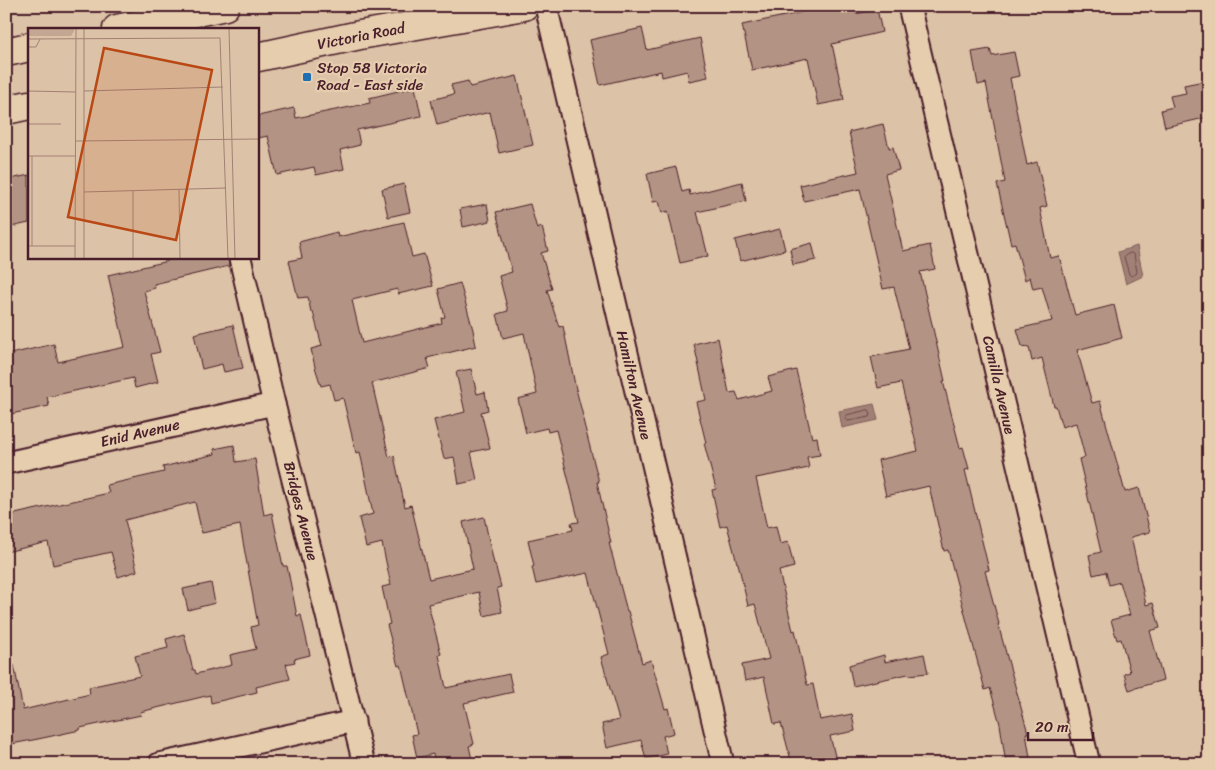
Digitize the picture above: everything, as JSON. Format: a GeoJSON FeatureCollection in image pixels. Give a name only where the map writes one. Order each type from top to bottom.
{"type":"FeatureCollection","features":[{"type":"Feature","properties":{"kind":"highway"},"geometry":{"type":"LineString","coordinates":[[122,28],[225,6]]}},
{"type":"Feature","properties":{"kind":"highway","name":"Victoria Road"},"geometry":{"type":"LineString","coordinates":[[259,57],[360,35],[524,6]]}},
{"type":"Feature","properties":{"kind":"highway"},"geometry":{"type":"LineString","coordinates":[[6,52],[28,47]]}},
{"type":"Feature","properties":{"kind":"highway"},"geometry":{"type":"LineString","coordinates":[[6,110],[28,105]]}},
{"type":"Feature","properties":{"kind":"street","name":"Hamilton Avenue"},"geometry":{"type":"LineString","coordinates":[[546,6],[723,764]]}},
{"type":"Feature","properties":{"kind":"street","name":"Camilla Avenue"},"geometry":{"type":"LineString","coordinates":[[909,6],[1089,764]]}},
{"type":"Feature","properties":{"kind":"street","name":"Bridges Avenue"},"geometry":{"type":"LineString","coordinates":[[240,259],[274,404],[364,764]]}},
{"type":"Feature","properties":{"kind":"street","name":"Enid Avenue"},"geometry":{"type":"LineString","coordinates":[[6,463],[274,404]]}},
{"type":"Feature","properties":{"kind":"street"},"geometry":{"type":"LineString","coordinates":[[159,764],[354,720]]}},
{"type":"Feature","properties":{"kind":"water"},"geometry":{"type":"Polygon","coordinates":[[[1137,246],[1143,276],[1126,284],[1118,252],[1137,246]]]}},
{"type":"Feature","properties":{"kind":"water"},"geometry":{"type":"Polygon","coordinates":[[[874,404],[878,420],[842,428],[839,411],[874,404]]]}},
{"type":"Feature","properties":{"kind":"building"},"geometry":{"type":"Polygon","coordinates":[[[832,6],[854,6],[856,14],[877,9],[882,32],[832,44],[844,100],[818,105],[808,58],[752,70],[742,25],[832,6]]]}},
{"type":"Feature","properties":{"kind":"building"},"geometry":{"type":"Polygon","coordinates":[[[642,28],[647,50],[700,38],[708,77],[689,81],[687,71],[662,77],[661,71],[600,85],[590,40],[642,28]]]}},
{"type":"Feature","properties":{"kind":"building"},"geometry":{"type":"Polygon","coordinates":[[[990,49],[992,56],[1014,52],[1019,76],[1010,78],[1027,165],[1037,162],[1047,206],[1040,208],[1050,258],[1059,256],[1075,315],[1114,305],[1122,338],[1077,350],[1092,403],[1100,401],[1125,492],[1139,488],[1150,532],[1131,537],[1146,605],[1153,603],[1160,628],[1150,631],[1163,680],[1129,690],[1124,674],[1130,672],[1121,639],[1117,640],[1111,620],[1130,615],[1120,582],[1109,585],[1106,572],[1093,575],[1089,555],[1101,552],[1079,459],[1085,457],[1076,423],[1062,427],[1056,406],[1054,406],[1042,358],[1032,361],[1029,347],[1022,346],[1017,329],[1052,321],[1042,287],[1033,289],[1030,277],[1025,280],[1015,243],[1011,244],[997,184],[1005,182],[986,83],[978,85],[972,52],[990,49]]]}},
{"type":"Feature","properties":{"kind":"building"},"geometry":{"type":"Polygon","coordinates":[[[517,76],[533,145],[499,153],[490,112],[437,125],[431,100],[454,94],[451,85],[468,81],[470,87],[517,76]]]}},
{"type":"Feature","properties":{"kind":"building"},"geometry":{"type":"Polygon","coordinates":[[[1209,80],[1209,117],[1165,127],[1161,110],[1173,107],[1170,96],[1186,93],[1184,85],[1209,80]]]}},
{"type":"Feature","properties":{"kind":"building"},"geometry":{"type":"Polygon","coordinates":[[[415,87],[421,116],[357,130],[360,145],[340,150],[344,169],[316,175],[314,167],[277,175],[268,136],[259,138],[259,116],[294,108],[296,118],[370,103],[369,98],[415,87]]]}},
{"type":"Feature","properties":{"kind":"building"},"geometry":{"type":"Polygon","coordinates":[[[883,124],[889,148],[893,147],[899,170],[885,174],[903,251],[930,245],[935,269],[920,272],[945,381],[943,381],[960,448],[963,447],[969,469],[965,470],[989,570],[985,571],[1028,733],[1026,733],[1031,764],[1006,764],[1000,724],[990,688],[985,690],[948,550],[944,551],[929,486],[886,496],[878,460],[918,451],[901,383],[878,388],[871,357],[909,349],[894,287],[883,289],[860,189],[804,201],[800,185],[858,172],[849,132],[883,124]]]}},
{"type":"Feature","properties":{"kind":"building"},"geometry":{"type":"Polygon","coordinates":[[[676,167],[682,192],[689,190],[690,195],[742,182],[746,201],[697,212],[708,256],[680,263],[668,211],[662,213],[659,201],[653,202],[647,174],[676,167]]]}},
{"type":"Feature","properties":{"kind":"building"},"geometry":{"type":"Polygon","coordinates":[[[28,175],[28,223],[6,228],[6,180],[28,175]]]}},
{"type":"Feature","properties":{"kind":"building"},"geometry":{"type":"Polygon","coordinates":[[[404,184],[410,212],[388,217],[382,189],[404,184]]]}},
{"type":"Feature","properties":{"kind":"building"},"geometry":{"type":"Polygon","coordinates":[[[487,204],[490,221],[463,227],[460,209],[487,204]]]}},
{"type":"Feature","properties":{"kind":"building"},"geometry":{"type":"Polygon","coordinates":[[[530,204],[537,229],[542,227],[548,251],[541,253],[552,289],[547,290],[559,327],[563,326],[583,420],[599,482],[597,482],[611,543],[609,543],[627,611],[642,663],[651,660],[665,709],[668,708],[674,733],[663,736],[667,754],[646,759],[641,740],[607,748],[602,724],[619,720],[601,657],[609,654],[588,573],[536,584],[532,567],[534,566],[528,540],[573,530],[571,523],[579,522],[556,430],[548,432],[547,428],[526,433],[518,399],[537,394],[524,333],[503,338],[497,314],[508,311],[499,276],[512,272],[496,212],[530,204]]]}},
{"type":"Feature","properties":{"kind":"building"},"geometry":{"type":"Polygon","coordinates":[[[404,222],[412,257],[424,254],[433,286],[398,294],[397,289],[352,300],[362,343],[442,323],[441,318],[445,317],[438,289],[460,283],[473,330],[476,346],[427,358],[430,368],[372,383],[389,457],[394,456],[405,507],[411,505],[429,579],[473,569],[463,522],[484,517],[501,587],[497,588],[502,612],[484,616],[479,592],[428,604],[441,654],[439,655],[446,688],[509,674],[513,692],[464,703],[474,744],[469,746],[473,764],[435,764],[433,754],[417,758],[412,735],[417,734],[401,665],[398,666],[387,625],[390,624],[382,587],[391,585],[382,543],[366,547],[359,518],[373,514],[360,452],[356,453],[343,398],[334,400],[330,384],[321,386],[311,349],[322,346],[308,297],[298,298],[289,261],[302,258],[299,242],[337,232],[338,237],[404,222]]]}},
{"type":"Feature","properties":{"kind":"building"},"geometry":{"type":"Polygon","coordinates":[[[780,229],[785,250],[740,261],[735,240],[780,229]]]}},
{"type":"Feature","properties":{"kind":"building"},"geometry":{"type":"Polygon","coordinates":[[[812,243],[816,260],[793,265],[790,249],[812,243]]]}},
{"type":"Feature","properties":{"kind":"building"},"geometry":{"type":"Polygon","coordinates":[[[168,259],[228,259],[229,266],[154,284],[155,288],[144,291],[160,352],[151,354],[158,382],[135,388],[133,378],[47,397],[49,406],[6,415],[6,355],[54,344],[58,362],[125,347],[108,275],[168,261],[168,259]]]}},
{"type":"Feature","properties":{"kind":"building"},"geometry":{"type":"Polygon","coordinates":[[[233,325],[243,368],[224,372],[222,364],[202,369],[194,334],[233,325]]]}},
{"type":"Feature","properties":{"kind":"building"},"geometry":{"type":"Polygon","coordinates":[[[718,338],[729,393],[736,392],[739,400],[772,391],[768,377],[796,370],[812,438],[817,437],[820,455],[807,457],[809,468],[756,478],[767,528],[776,526],[780,544],[788,542],[794,567],[779,571],[807,685],[813,684],[820,720],[852,714],[855,731],[830,736],[837,764],[792,764],[781,723],[774,724],[764,677],[745,681],[742,665],[769,659],[755,604],[748,606],[727,525],[720,527],[712,490],[716,489],[696,402],[706,400],[694,344],[718,338]]]}},
{"type":"Feature","properties":{"kind":"building"},"geometry":{"type":"Polygon","coordinates":[[[471,369],[477,394],[485,392],[488,410],[481,412],[490,448],[471,452],[477,480],[459,484],[454,457],[444,459],[434,420],[465,412],[456,372],[471,369]]]}},
{"type":"Feature","properties":{"kind":"building"},"geometry":{"type":"Polygon","coordinates":[[[234,445],[236,462],[255,459],[264,515],[272,513],[283,566],[287,566],[297,616],[301,615],[310,655],[294,659],[295,662],[286,664],[290,679],[256,687],[257,692],[211,703],[210,695],[140,712],[141,715],[80,728],[80,730],[6,745],[6,666],[14,665],[23,710],[90,694],[89,687],[140,676],[135,656],[168,648],[166,639],[184,634],[193,670],[195,670],[196,674],[232,665],[230,655],[256,649],[251,627],[258,625],[240,525],[202,533],[195,502],[125,520],[137,571],[118,577],[111,552],[53,565],[48,542],[6,552],[6,516],[109,493],[107,485],[164,472],[163,467],[215,454],[214,449],[234,445]]]}},
{"type":"Feature","properties":{"kind":"building"},"geometry":{"type":"Polygon","coordinates":[[[211,583],[215,603],[188,610],[183,589],[211,583]]]}},
{"type":"Feature","properties":{"kind":"building"},"geometry":{"type":"Polygon","coordinates":[[[924,654],[928,673],[908,674],[853,686],[849,665],[884,655],[885,662],[924,654]]]}},
{"type":"Feature","properties":{"kind":"place","name":"Stop 58 Victoria Road - East side"},"geometry":{"type":"Point","coordinates":[307,77]}}]}
